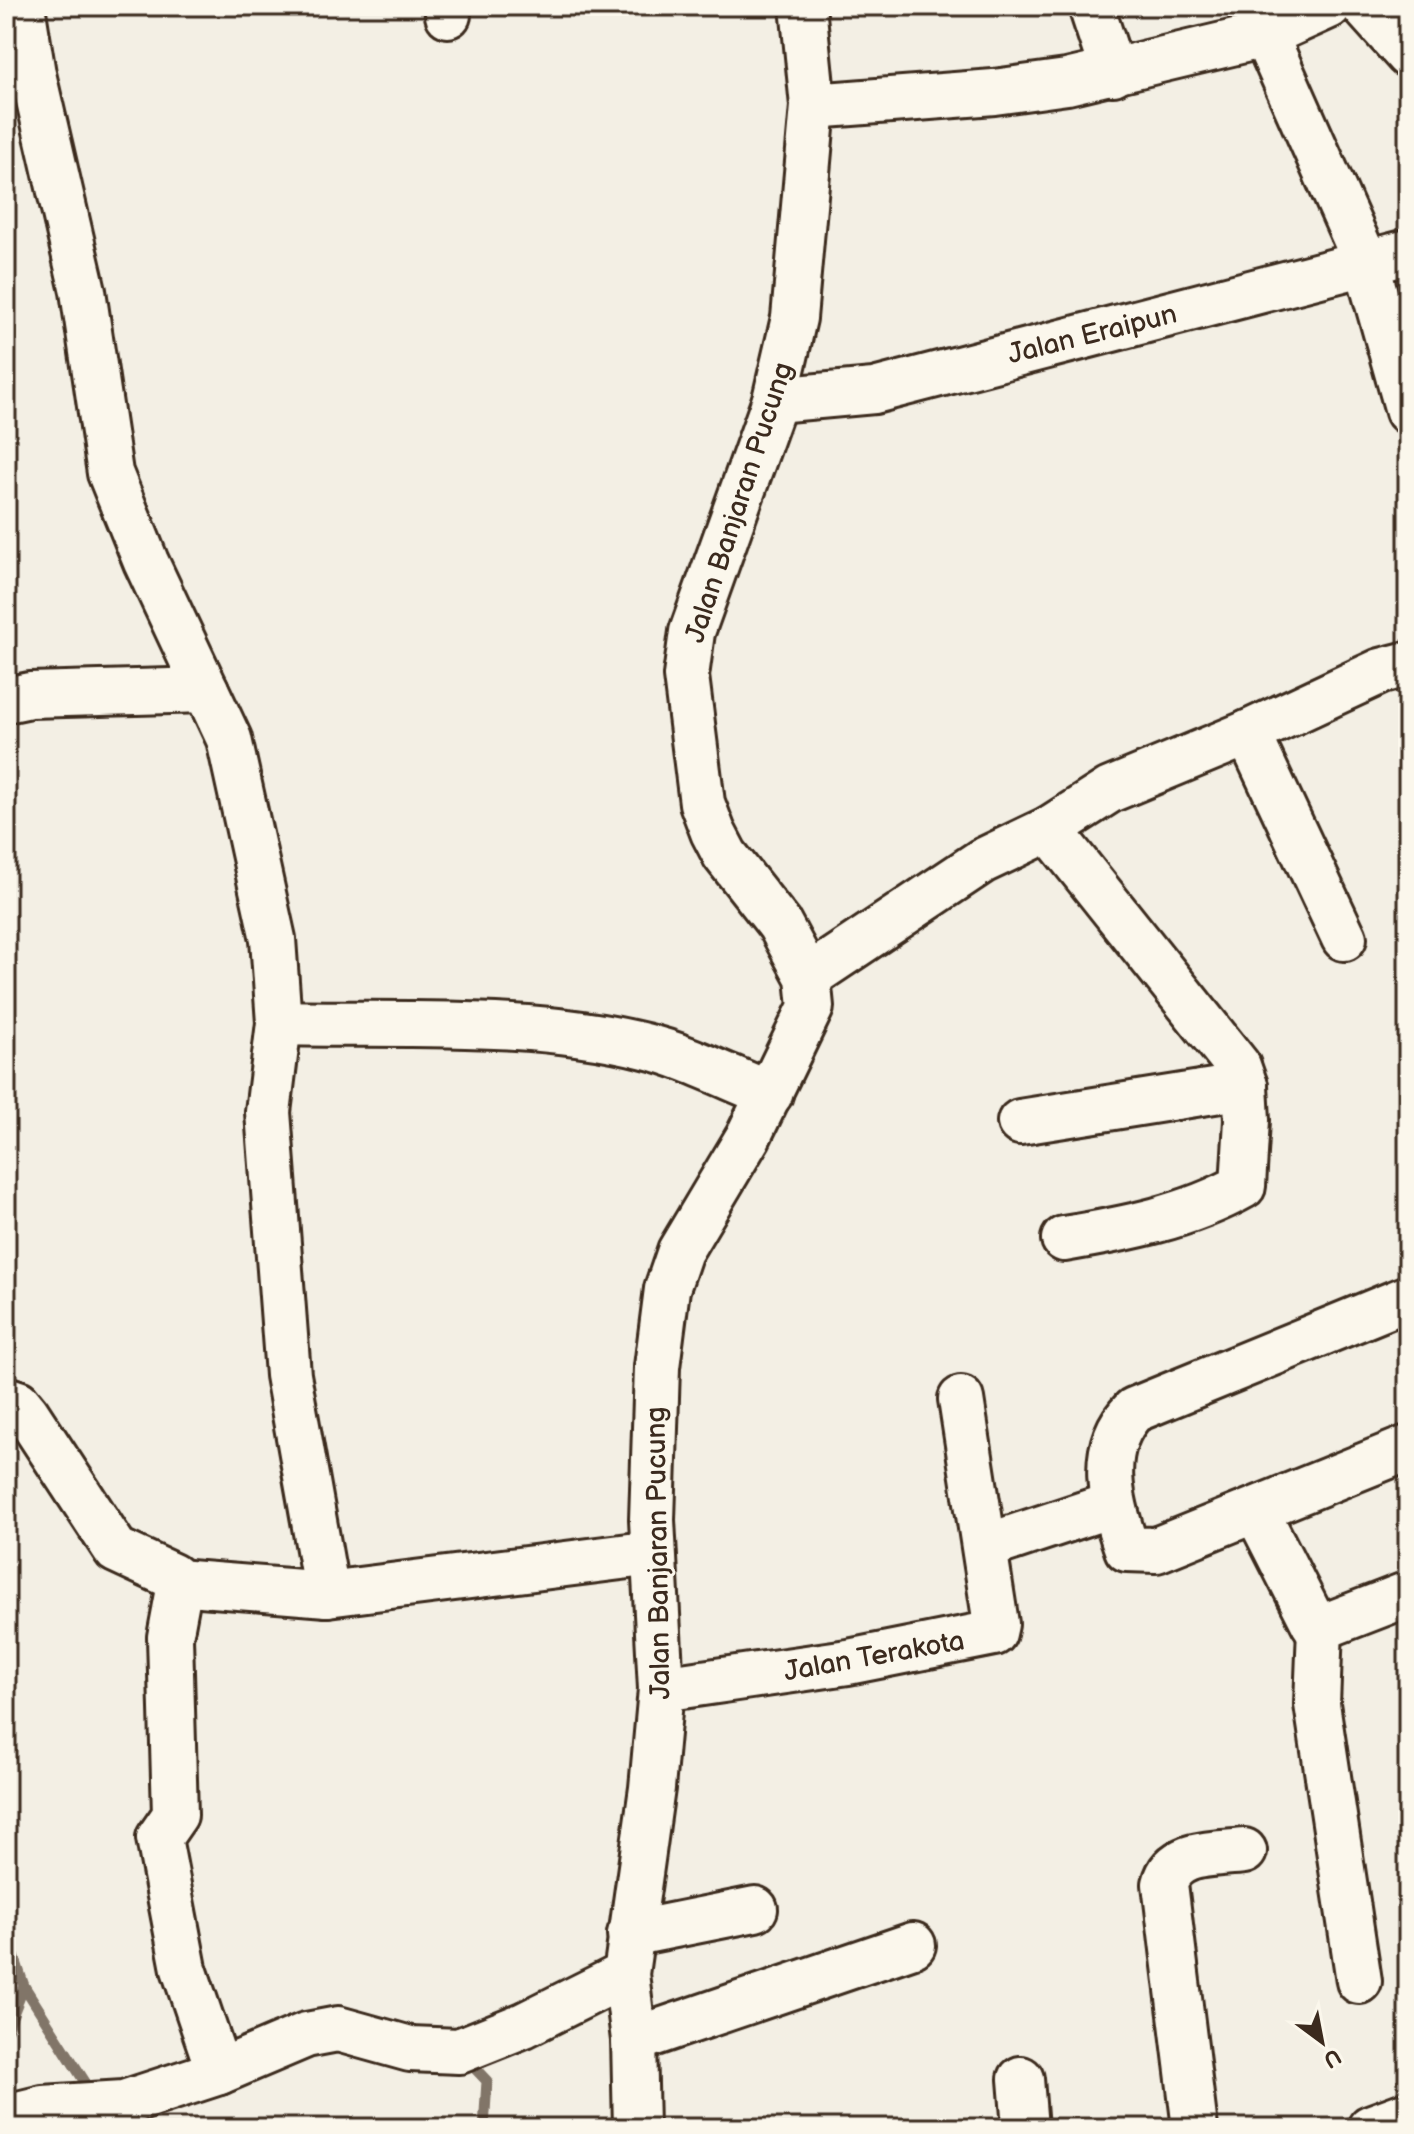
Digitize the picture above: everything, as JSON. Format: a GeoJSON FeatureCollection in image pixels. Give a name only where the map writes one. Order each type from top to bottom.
{"type":"FeatureCollection","features":[{"type":"Feature","properties":{"kind":"street"},"geometry":{"type":"LineString","coordinates":[[22,6],[19,76],[83,291],[110,473],[146,562],[229,739],[273,939],[279,1023],[268,1112],[288,1375],[327,1594]]}},
{"type":"Feature","properties":{"kind":"street","name":"Jalan Banjaran Pucung"},"geometry":{"type":"LineString","coordinates":[[636,2128],[628,1954],[652,1788],[661,1689],[653,1553],[657,1367],[667,1289],[680,1251],[770,1094],[811,1007],[808,977],[780,925],[725,855],[702,803],[686,676],[692,632],[775,400],[794,318],[813,106],[803,6]]}},
{"type":"Feature","properties":{"kind":"street"},"geometry":{"type":"LineString","coordinates":[[1091,6],[1113,73]]}},
{"type":"Feature","properties":{"kind":"street"},"geometry":{"type":"LineString","coordinates":[[813,106],[994,92],[1113,73],[1167,56],[1265,35],[1329,6]]}},
{"type":"Feature","properties":{"kind":"street"},"geometry":{"type":"LineString","coordinates":[[1364,6],[1408,55]]}},
{"type":"Feature","properties":{"kind":"street"},"geometry":{"type":"LineString","coordinates":[[1265,35],[1367,265],[1408,411]]}},
{"type":"Feature","properties":{"kind":"street","name":"Jalan Eraipun"},"geometry":{"type":"LineString","coordinates":[[775,400],[874,391],[1051,342],[1367,265],[1408,252]]}},
{"type":"Feature","properties":{"kind":"street"},"geometry":{"type":"LineString","coordinates":[[808,977],[982,861],[1049,829],[1110,790],[1248,733],[1381,671],[1408,664]]}},
{"type":"Feature","properties":{"kind":"street"},"geometry":{"type":"LineString","coordinates":[[6,700],[30,695],[206,690]]}},
{"type":"Feature","properties":{"kind":"street"},"geometry":{"type":"LineString","coordinates":[[1248,733],[1344,938]]}},
{"type":"Feature","properties":{"kind":"street"},"geometry":{"type":"LineString","coordinates":[[1049,829],[1164,976],[1230,1051],[1245,1086],[1247,1163],[1243,1186],[1186,1211],[1064,1239]]}},
{"type":"Feature","properties":{"kind":"street"},"geometry":{"type":"LineString","coordinates":[[279,1023],[545,1029],[648,1046],[770,1094]]}},
{"type":"Feature","properties":{"kind":"street"},"geometry":{"type":"LineString","coordinates":[[1020,1122],[1245,1086]]}},
{"type":"Feature","properties":{"kind":"street"},"geometry":{"type":"LineString","coordinates":[[1408,1298],[1134,1410],[1118,1427],[1113,1444],[1111,1505],[1127,1549],[1137,1552],[1156,1550],[1257,1512],[1408,1448]]}},
{"type":"Feature","properties":{"kind":"street"},"geometry":{"type":"LineString","coordinates":[[6,1399],[18,1403],[27,1414],[116,1550],[166,1572],[179,1589],[170,1637],[175,1815],[159,1838],[184,1969],[219,2072]]}},
{"type":"Feature","properties":{"kind":"street","name":"Jalan Terakota"},"geometry":{"type":"LineString","coordinates":[[661,1689],[848,1662],[994,1633],[996,1624],[961,1399]]}},
{"type":"Feature","properties":{"kind":"street"},"geometry":{"type":"LineString","coordinates":[[985,1547],[1111,1505]]}},
{"type":"Feature","properties":{"kind":"street"},"geometry":{"type":"LineString","coordinates":[[1257,1512],[1314,1624],[1320,1628]]}},
{"type":"Feature","properties":{"kind":"street"},"geometry":{"type":"LineString","coordinates":[[176,1582],[327,1594],[653,1553]]}},
{"type":"Feature","properties":{"kind":"street"},"geometry":{"type":"LineString","coordinates":[[1320,1628],[1408,1594]]}},
{"type":"Feature","properties":{"kind":"street"},"geometry":{"type":"LineString","coordinates":[[1320,1628],[1317,1704],[1359,1981]]}},
{"type":"Feature","properties":{"kind":"street"},"geometry":{"type":"LineString","coordinates":[[1195,2128],[1165,1884],[1168,1869],[1180,1860],[1244,1851]]}},
{"type":"Feature","properties":{"kind":"street"},"geometry":{"type":"LineString","coordinates":[[6,2117],[72,2104],[124,2103],[219,2072],[306,2035],[338,2029],[410,2049],[459,2051],[524,2025],[628,1954],[755,1909]]}},
{"type":"Feature","properties":{"kind":"street"},"geometry":{"type":"LineString","coordinates":[[634,2040],[913,1945]]}},
{"type":"Feature","properties":{"kind":"street"},"geometry":{"type":"LineString","coordinates":[[1021,2079],[1025,2128]]}},
{"type":"Feature","properties":{"kind":"street"},"geometry":{"type":"LineString","coordinates":[[1370,2128],[1408,2114]]}},
{"type":"Feature","properties":{"kind":"waterway"},"geometry":{"type":"LineString","coordinates":[[6,1932],[24,1986],[6,2032]]}},
{"type":"Feature","properties":{"kind":"waterway"},"geometry":{"type":"LineString","coordinates":[[24,1986],[92,2093]]}},
{"type":"Feature","properties":{"kind":"waterway"},"geometry":{"type":"LineString","coordinates":[[468,2061],[487,2081],[484,2128]]}}]}
